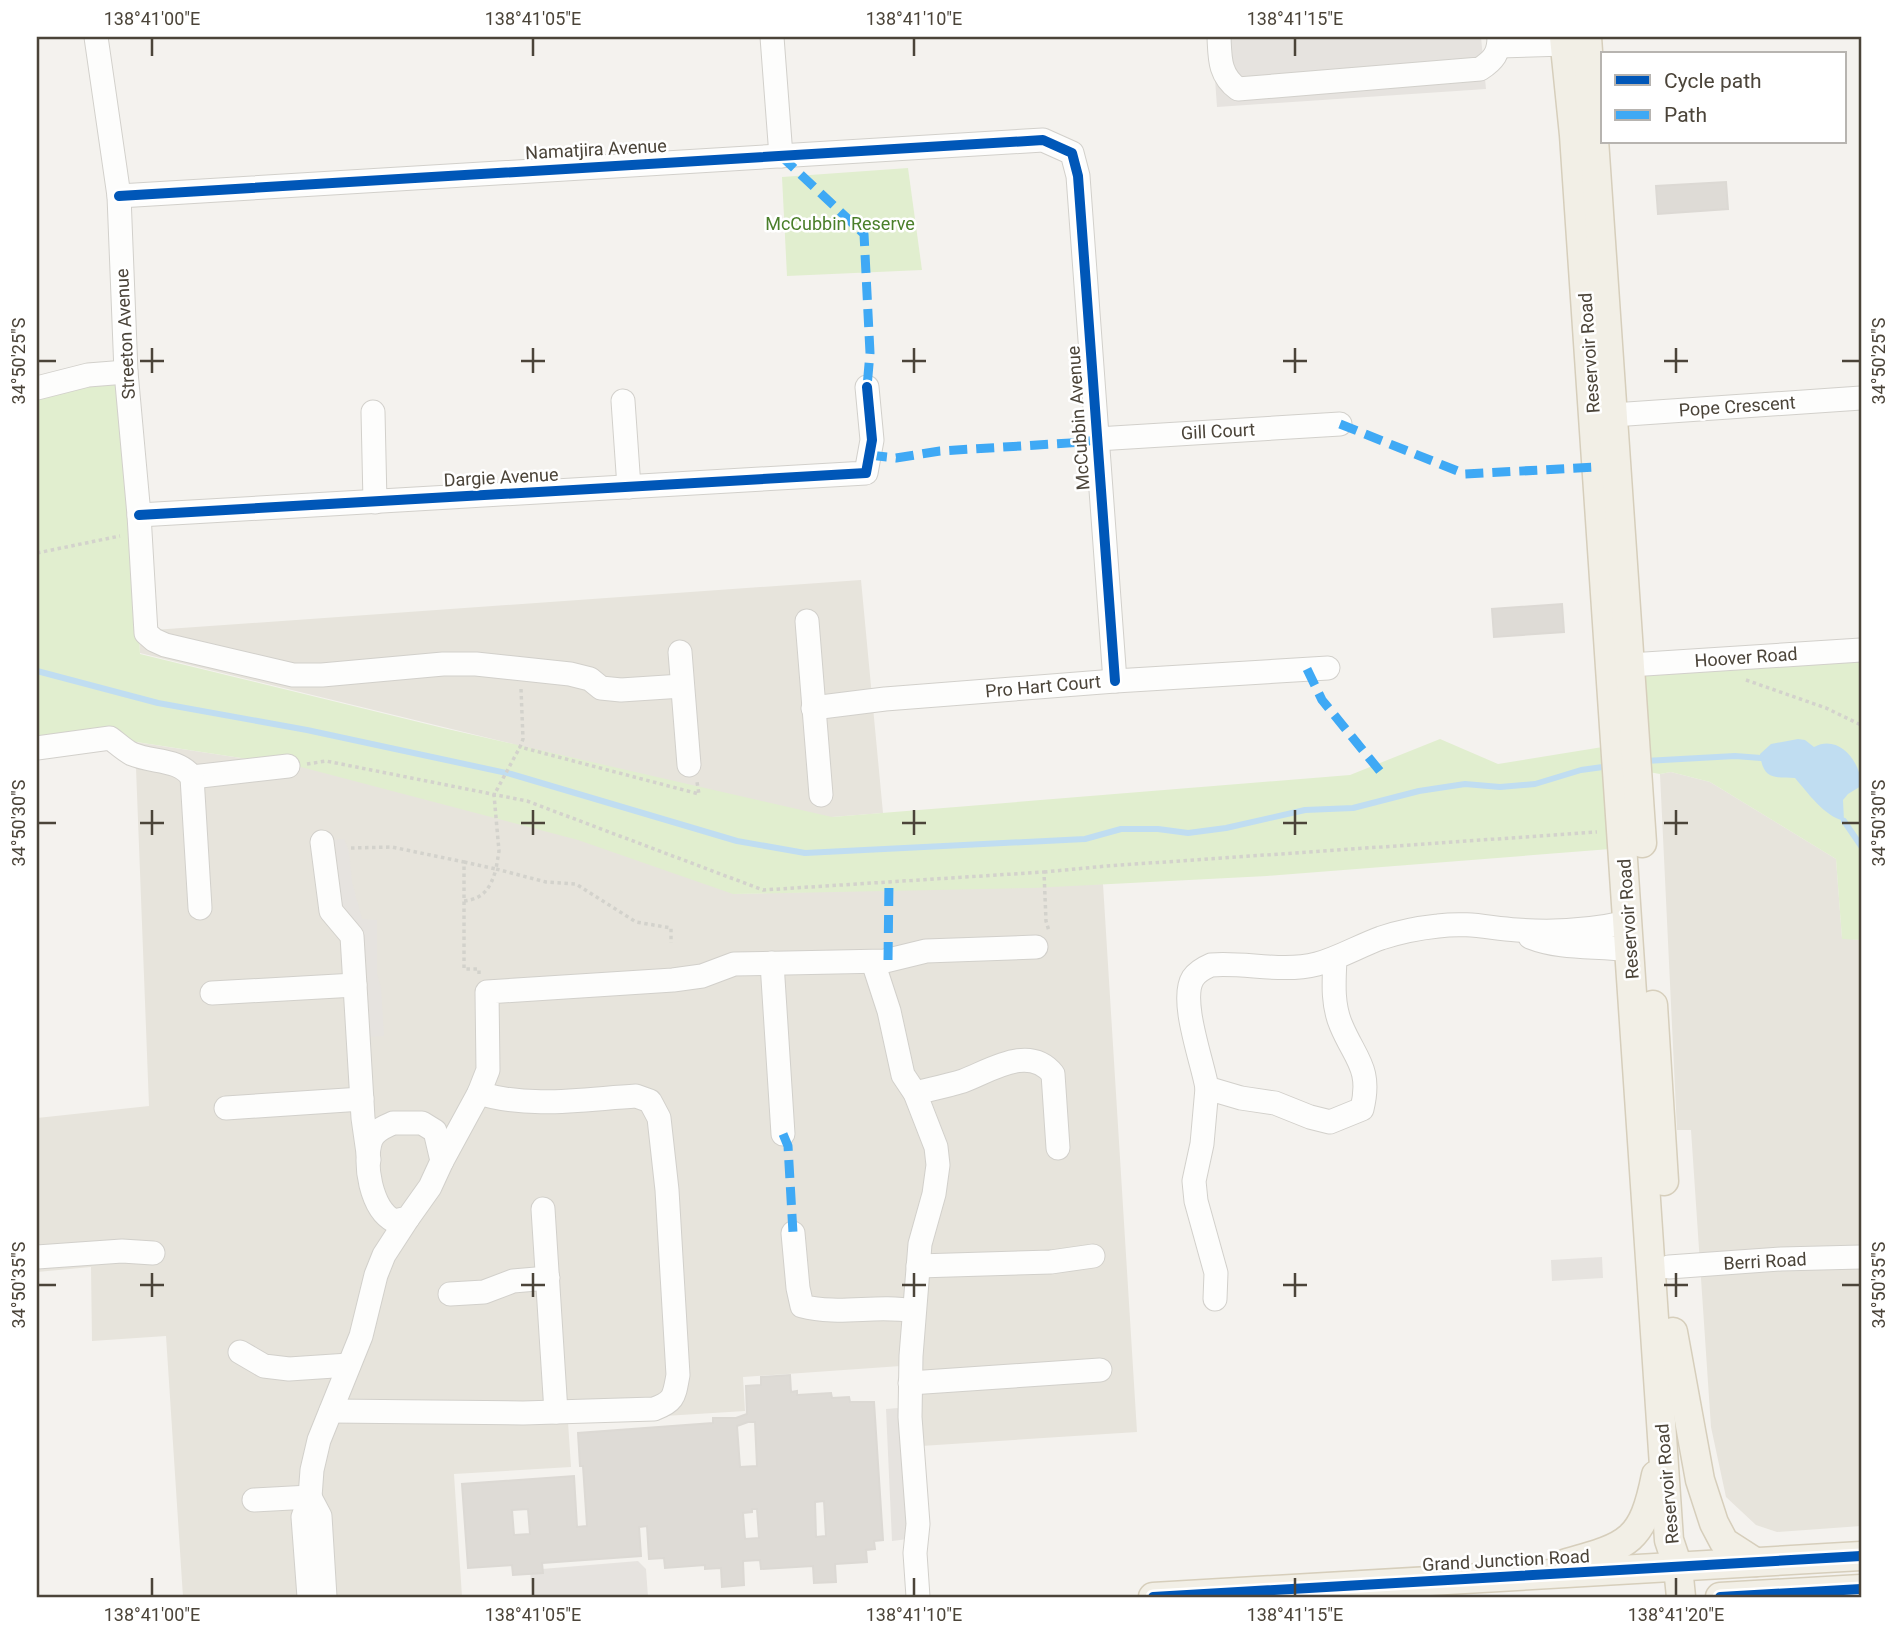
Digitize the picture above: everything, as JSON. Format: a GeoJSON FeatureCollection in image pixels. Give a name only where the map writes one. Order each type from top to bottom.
{"type":"FeatureCollection","features":[{"type":"Feature","properties":{"kind":"main road","name":"Reservoir Road"},"geometry":{"type":"LineString","coordinates":[[1572,39],[1603,415],[1660,1267],[1662,1439],[1669,1540],[1678,1567]]}},
{"type":"Feature","properties":{"kind":"main road","name":"Reservoir Road"},"geometry":{"type":"LineString","coordinates":[[1629,798],[1622,830],[1629,936],[1660,1267],[1673,1332],[1687,1540],[1678,1567]]}},
{"type":"Feature","properties":{"kind":"main road"},"geometry":{"type":"LineString","coordinates":[[1673,1332],[1700,1480],[1714,1522],[1724,1542],[1755,1562]]}},
{"type":"Feature","properties":{"kind":"main road"},"geometry":{"type":"LineString","coordinates":[[1517,1577],[1595,1556],[1613,1549],[1633,1536],[1648,1510],[1662,1439]]}},
{"type":"Feature","properties":{"kind":"main road","name":"Grand Junction Road"},"geometry":{"type":"LineString","coordinates":[[1155,1597],[1861,1556]]}},
{"type":"Feature","properties":{"kind":"main road"},"geometry":{"type":"LineString","coordinates":[[1678,1567],[1681,1597]]}},
{"type":"Feature","properties":{"kind":"main road"},"geometry":{"type":"LineString","coordinates":[[1720,1597],[1861,1589]]}},
{"type":"Feature","properties":{"kind":"street","name":"Streeton Avenue"},"geometry":{"type":"LineString","coordinates":[[96,37],[119,196],[126,372],[146,632],[165,645],[293,675],[322,676],[443,664],[524,669]]}},
{"type":"Feature","properties":{"kind":"street"},"geometry":{"type":"LineString","coordinates":[[772,37],[781,156]]}},
{"type":"Feature","properties":{"kind":"street"},"geometry":{"type":"LineString","coordinates":[[1219,37],[1221,67],[1226,80],[1238,89],[1480,69],[1494,60],[1499,41],[1572,39]]}},
{"type":"Feature","properties":{"kind":"street","name":"Namatjira Avenue"},"geometry":{"type":"LineString","coordinates":[[119,196],[1043,140],[1072,153]]}},
{"type":"Feature","properties":{"kind":"street","name":"McCubbin Avenue"},"geometry":{"type":"LineString","coordinates":[[1072,153],[1078,176],[1115,681]]}},
{"type":"Feature","properties":{"kind":"street"},"geometry":{"type":"LineString","coordinates":[[37,388],[88,375],[126,372]]}},
{"type":"Feature","properties":{"kind":"street","name":"Dargie Avenue"},"geometry":{"type":"LineString","coordinates":[[139,525],[374,502],[866,474],[872,440],[867,387]]}},
{"type":"Feature","properties":{"kind":"street","name":"Pope Crescent"},"geometry":{"type":"LineString","coordinates":[[1603,415],[1861,398]]}},
{"type":"Feature","properties":{"kind":"street"},"geometry":{"type":"LineString","coordinates":[[623,401],[629,487]]}},
{"type":"Feature","properties":{"kind":"street"},"geometry":{"type":"LineString","coordinates":[[373,412],[374,502]]}},
{"type":"Feature","properties":{"kind":"street","name":"Gill Court"},"geometry":{"type":"LineString","coordinates":[[1097,439],[1340,424]]}},
{"type":"Feature","properties":{"kind":"street"},"geometry":{"type":"LineString","coordinates":[[807,621],[821,795]]}},
{"type":"Feature","properties":{"kind":"street","name":"Hoover Road"},"geometry":{"type":"LineString","coordinates":[[1620,666],[1861,650]]}},
{"type":"Feature","properties":{"kind":"street"},"geometry":{"type":"LineString","coordinates":[[680,652],[689,765]]}},
{"type":"Feature","properties":{"kind":"street","name":"Pro Hart Court"},"geometry":{"type":"LineString","coordinates":[[813,708],[885,699],[1115,681],[1328,668]]}},
{"type":"Feature","properties":{"kind":"street"},"geometry":{"type":"LineString","coordinates":[[524,669],[570,674],[590,679],[601,688],[621,690],[682,686]]}},
{"type":"Feature","properties":{"kind":"street"},"geometry":{"type":"LineString","coordinates":[[37,748],[110,738],[130,753],[155,762],[176,764],[187,770],[192,777],[200,908]]}},
{"type":"Feature","properties":{"kind":"street"},"geometry":{"type":"LineString","coordinates":[[192,777],[288,766]]}},
{"type":"Feature","properties":{"kind":"street"},"geometry":{"type":"LineString","coordinates":[[322,842],[331,911],[352,936],[362,1099],[378,1252],[376,1275]]}},
{"type":"Feature","properties":{"kind":"street"},"geometry":{"type":"LineString","coordinates":[[1215,1299],[1216,1273],[1196,1201],[1194,1181],[1202,1144],[1207,1088],[1194,1039],[1189,988],[1193,978],[1203,968],[1211,965],[1294,968],[1335,959],[1406,931],[1438,926],[1468,924],[1515,930],[1559,946],[1587,948],[1605,946],[1629,936]]}},
{"type":"Feature","properties":{"kind":"street"},"geometry":{"type":"LineString","coordinates":[[309,1597],[303,1517],[310,1497],[312,1470],[319,1440],[360,1336],[384,1255],[430,1187],[475,1101],[488,1070],[487,992],[702,976],[734,964],[873,962],[926,951],[1036,947]]}},
{"type":"Feature","properties":{"kind":"street"},"geometry":{"type":"LineString","coordinates":[[1207,1088],[1241,1098],[1275,1103],[1330,1122],[1362,1109],[1365,1076],[1336,1008],[1335,959]]}},
{"type":"Feature","properties":{"kind":"street"},"geometry":{"type":"LineString","coordinates":[[873,962],[889,1011],[903,1075],[915,1093],[936,1147],[938,1165],[934,1194],[920,1244],[913,1311],[910,1383],[918,1524],[915,1553],[918,1597]]}},
{"type":"Feature","properties":{"kind":"street"},"geometry":{"type":"LineString","coordinates":[[772,963],[783,1134]]}},
{"type":"Feature","properties":{"kind":"street"},"geometry":{"type":"LineString","coordinates":[[212,993],[355,985]]}},
{"type":"Feature","properties":{"kind":"street"},"geometry":{"type":"LineString","coordinates":[[915,1093],[959,1082],[1004,1063],[1037,1061],[1053,1074],[1058,1148]]}},
{"type":"Feature","properties":{"kind":"street"},"geometry":{"type":"LineString","coordinates":[[331,1411],[556,1412],[654,1409],[668,1404],[675,1395],[678,1376],[667,1190],[659,1118],[650,1101],[636,1096],[522,1102],[499,1099],[475,1101],[461,1117],[445,1122],[393,1123],[370,1115],[362,1099]]}},
{"type":"Feature","properties":{"kind":"street"},"geometry":{"type":"LineString","coordinates":[[226,1108],[362,1099]]}},
{"type":"Feature","properties":{"kind":"street"},"geometry":{"type":"LineString","coordinates":[[369,1160],[372,1139],[377,1131],[393,1123]]}},
{"type":"Feature","properties":{"kind":"street"},"geometry":{"type":"LineString","coordinates":[[422,1123],[435,1131],[442,1161]]}},
{"type":"Feature","properties":{"kind":"street"},"geometry":{"type":"LineString","coordinates":[[373,1192],[379,1209],[386,1216],[394,1221],[408,1218]]}},
{"type":"Feature","properties":{"kind":"street"},"geometry":{"type":"LineString","coordinates":[[543,1209],[556,1412]]}},
{"type":"Feature","properties":{"kind":"street"},"geometry":{"type":"LineString","coordinates":[[793,1233],[797,1288],[802,1306],[820,1311],[895,1308],[913,1311]]}},
{"type":"Feature","properties":{"kind":"street"},"geometry":{"type":"LineString","coordinates":[[37,1257],[122,1251],[153,1253]]}},
{"type":"Feature","properties":{"kind":"street"},"geometry":{"type":"LineString","coordinates":[[918,1266],[1051,1262],[1093,1256]]}},
{"type":"Feature","properties":{"kind":"street","name":"Berri Road"},"geometry":{"type":"LineString","coordinates":[[1660,1267],[1861,1257]]}},
{"type":"Feature","properties":{"kind":"street"},"geometry":{"type":"LineString","coordinates":[[450,1294],[484,1292],[513,1281],[548,1278]]}},
{"type":"Feature","properties":{"kind":"street"},"geometry":{"type":"LineString","coordinates":[[240,1352],[264,1366],[289,1368],[349,1365]]}},
{"type":"Feature","properties":{"kind":"street"},"geometry":{"type":"LineString","coordinates":[[910,1383],[1100,1370]]}},
{"type":"Feature","properties":{"kind":"street"},"geometry":{"type":"LineString","coordinates":[[254,1500],[310,1497]]}},
{"type":"Feature","properties":{"kind":"street"},"geometry":{"type":"LineString","coordinates":[[310,1497],[320,1516],[325,1597]]}},
{"type":"Feature","properties":{"kind":"street"},"geometry":{"type":"LineString","coordinates":[[918,1524],[929,1549],[932,1597]]}},
{"type":"Feature","properties":{"kind":"path"},"geometry":{"type":"LineString","coordinates":[[37,553],[139,525]]}},
{"type":"Feature","properties":{"kind":"path"},"geometry":{"type":"LineString","coordinates":[[464,901],[476,900],[484,894],[496,869],[499,851],[494,795],[523,739],[521,691],[524,669]]}},
{"type":"Feature","properties":{"kind":"path"},"geometry":{"type":"LineString","coordinates":[[1743,679],[1826,708],[1861,724]]}},
{"type":"Feature","properties":{"kind":"path"},"geometry":{"type":"LineString","coordinates":[[520,747],[698,794],[696,776],[689,765]]}},
{"type":"Feature","properties":{"kind":"path"},"geometry":{"type":"LineString","coordinates":[[288,766],[301,767],[326,761],[527,801],[763,890],[1622,830]]}},
{"type":"Feature","properties":{"kind":"path"},"geometry":{"type":"LineString","coordinates":[[351,848],[392,847],[546,882],[576,884],[636,922],[671,928],[671,943]]}},
{"type":"Feature","properties":{"kind":"path"},"geometry":{"type":"LineString","coordinates":[[464,862],[464,969],[479,969],[479,981],[487,992]]}},
{"type":"Feature","properties":{"kind":"path"},"geometry":{"type":"LineString","coordinates":[[1036,947],[1050,931],[1046,921],[1044,872]]}},
{"type":"Feature","properties":{"kind":"shaded area"},"geometry":{"type":"Polygon","coordinates":[[[1212,37],[1481,37],[1486,89],[1217,107],[1212,37]]]}},
{"type":"Feature","properties":{"kind":"shaded area"},"geometry":{"type":"Polygon","coordinates":[[[861,580],[883,813],[832,817],[733,894],[1103,884],[1137,1432],[921,1446],[915,1365],[743,1377],[745,1411],[568,1422],[571,1467],[454,1474],[462,1597],[183,1597],[166,1336],[92,1341],[91,1267],[37,1272],[37,1118],[149,1106],[135,742],[301,767],[513,744],[140,653],[139,631],[861,580]]]}},
{"type":"Feature","properties":{"kind":"shaded area"},"geometry":{"type":"Polygon","coordinates":[[[1671,772],[1710,782],[1836,859],[1842,938],[1861,940],[1861,1526],[1777,1532],[1756,1525],[1726,1497],[1711,1427],[1691,1130],[1677,1130],[1660,774],[1671,772]]]}},
{"type":"Feature","properties":{"kind":"shaded area"},"geometry":{"type":"Polygon","coordinates":[[[344,839],[349,851],[352,882],[362,919],[377,920],[377,974],[381,988],[384,1036],[350,1038],[343,935],[317,841],[344,839]]]}},
{"type":"Feature","properties":{"kind":"shaded area"},"geometry":{"type":"Polygon","coordinates":[[[1602,1257],[1603,1278],[1552,1281],[1551,1260],[1602,1257]]]}},
{"type":"Feature","properties":{"kind":"shaded area"},"geometry":{"type":"Polygon","coordinates":[[[910,1407],[916,1538],[892,1541],[886,1409],[910,1407]]]}},
{"type":"Feature","properties":{"kind":"shaded area"},"geometry":{"type":"Polygon","coordinates":[[[638,1561],[646,1569],[648,1597],[532,1597],[530,1570],[638,1561]]]}},
{"type":"Feature","properties":{"kind":"green space","name":"McCubbin Reserve"},"geometry":{"type":"Polygon","coordinates":[[[908,168],[922,270],[787,276],[782,177],[908,168]]]}},
{"type":"Feature","properties":{"kind":"green space"},"geometry":{"type":"Polygon","coordinates":[[[126,372],[140,654],[443,728],[832,817],[1350,775],[1440,739],[1498,764],[1615,745],[1623,848],[1267,876],[1033,888],[733,894],[578,840],[301,767],[110,738],[37,744],[37,392],[126,372]]]}},
{"type":"Feature","properties":{"kind":"green space"},"geometry":{"type":"Polygon","coordinates":[[[1861,650],[1861,940],[1842,939],[1836,859],[1710,782],[1671,772],[1660,774],[1637,770],[1630,665],[1861,650]]]}},
{"type":"Feature","properties":{"kind":"water"},"geometry":{"type":"Polygon","coordinates":[[[1805,740],[1814,747],[1832,744],[1840,747],[1858,768],[1861,786],[1843,800],[1844,821],[1823,809],[1795,778],[1775,777],[1766,772],[1760,754],[1771,744],[1805,740]]]}},
{"type":"Feature","properties":{"kind":"building"},"geometry":{"type":"Polygon","coordinates":[[[1726,182],[1728,209],[1658,214],[1656,186],[1726,182]]]}},
{"type":"Feature","properties":{"kind":"building"},"geometry":{"type":"Polygon","coordinates":[[[1562,604],[1564,632],[1494,637],[1492,609],[1562,604]]]}},
{"type":"Feature","properties":{"kind":"building"},"geometry":{"type":"Polygon","coordinates":[[[790,1375],[791,1392],[797,1391],[797,1395],[831,1393],[832,1398],[849,1397],[850,1402],[874,1402],[883,1540],[874,1541],[875,1549],[866,1550],[867,1562],[835,1564],[836,1582],[814,1583],[813,1566],[761,1569],[760,1560],[743,1561],[744,1585],[722,1587],[721,1568],[705,1569],[705,1565],[665,1568],[664,1558],[649,1559],[647,1526],[639,1527],[641,1556],[542,1563],[543,1573],[513,1575],[512,1565],[468,1568],[462,1484],[574,1476],[577,1527],[587,1526],[578,1433],[713,1423],[713,1418],[736,1418],[747,1414],[746,1386],[761,1385],[761,1377],[790,1375]],[[755,1422],[737,1426],[740,1467],[757,1466],[755,1422]],[[824,1501],[815,1502],[816,1537],[826,1536],[824,1501]],[[528,1509],[512,1510],[514,1535],[530,1534],[528,1509]],[[752,1509],[752,1512],[743,1513],[745,1539],[759,1538],[757,1509],[752,1509]]]}},
{"type":"Feature","properties":{"kind":"waterway"},"geometry":{"type":"LineString","coordinates":[[37,671],[158,703],[307,730],[511,774],[737,841],[805,853],[1085,839],[1121,829],[1158,829],[1188,833],[1226,828],[1305,810],[1353,808],[1419,791],[1465,784],[1500,787],[1535,784],[1581,770],[1610,766]]}},
{"type":"Feature","properties":{"kind":"waterway"},"geometry":{"type":"LineString","coordinates":[[1645,761],[1735,756],[1761,758]]}},
{"type":"Feature","properties":{"kind":"waterway"},"geometry":{"type":"LineString","coordinates":[[1844,821],[1861,846]]}},
{"type":"Feature","properties":{"kind":"marked path"},"geometry":{"type":"LineString","coordinates":[[781,156],[864,234],[870,353],[867,387]]}},
{"type":"Feature","properties":{"kind":"marked path"},"geometry":{"type":"LineString","coordinates":[[1340,424],[1465,474],[1597,467]]}},
{"type":"Feature","properties":{"kind":"marked path"},"geometry":{"type":"LineString","coordinates":[[869,455],[896,458],[940,451],[1097,439]]}},
{"type":"Feature","properties":{"kind":"marked path"},"geometry":{"type":"LineString","coordinates":[[1307,669],[1322,700],[1383,775]]}},
{"type":"Feature","properties":{"kind":"marked path"},"geometry":{"type":"LineString","coordinates":[[888,960],[889,882]]}},
{"type":"Feature","properties":{"kind":"marked path"},"geometry":{"type":"LineString","coordinates":[[783,1134],[788,1146],[793,1233]]}},
{"type":"Feature","properties":{"kind":"cycle path"},"geometry":{"type":"LineString","coordinates":[[119,196],[1043,140],[1072,153],[1078,176],[1115,681]]}},
{"type":"Feature","properties":{"kind":"cycle path"},"geometry":{"type":"LineString","coordinates":[[139,515],[866,473],[872,440],[867,387]]}},
{"type":"Feature","properties":{"kind":"cycle path"},"geometry":{"type":"LineString","coordinates":[[1153,1597],[1861,1556]]}},
{"type":"Feature","properties":{"kind":"cycle path"},"geometry":{"type":"LineString","coordinates":[[1720,1597],[1861,1589]]}}]}
